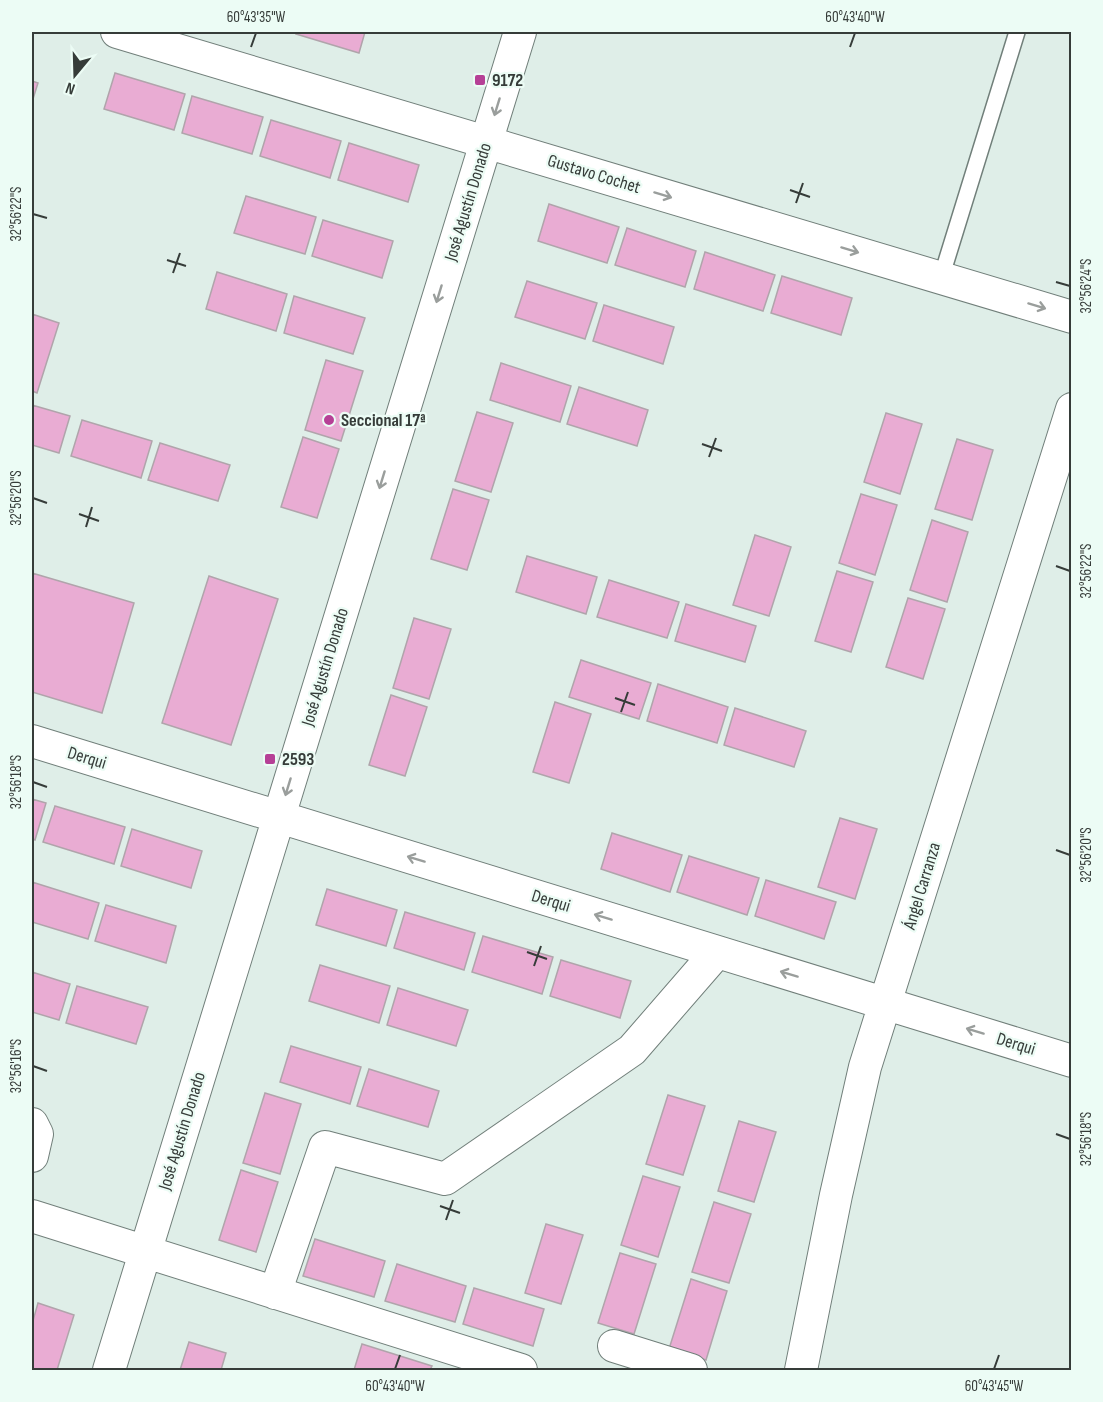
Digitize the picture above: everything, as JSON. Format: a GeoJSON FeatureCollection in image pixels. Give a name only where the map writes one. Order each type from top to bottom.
{"type":"FeatureCollection","features":[{"type":"Feature","properties":{"kind":"street","name":"Gustavo Cochet"},"geometry":{"type":"LineString","coordinates":[[117,32],[1071,317]]}},
{"type":"Feature","properties":{"kind":"street","name":"José Agustín Donado"},"geometry":{"type":"LineString","coordinates":[[109,1371],[520,32]]}},
{"type":"Feature","properties":{"kind":"street","name":"Ángel Carranza"},"geometry":{"type":"LineString","coordinates":[[801,1371],[862,1079],[1071,409]]}},
{"type":"Feature","properties":{"kind":"street","name":"Derqui"},"geometry":{"type":"LineString","coordinates":[[32,741],[1071,1061]]}},
{"type":"Feature","properties":{"kind":"street"},"geometry":{"type":"LineString","coordinates":[[274,1293],[325,1147],[445,1179],[632,1050],[717,952]]}},
{"type":"Feature","properties":{"kind":"street"},"geometry":{"type":"LineString","coordinates":[[32,1124],[37,1134],[32,1156]]}},
{"type":"Feature","properties":{"kind":"street"},"geometry":{"type":"LineString","coordinates":[[32,1216],[521,1371]]}},
{"type":"Feature","properties":{"kind":"street"},"geometry":{"type":"LineString","coordinates":[[614,1346],[691,1371]]}},
{"type":"Feature","properties":{"kind":"lane"},"geometry":{"type":"LineString","coordinates":[[941,278],[1017,32]]}},
{"type":"Feature","properties":{"kind":"building"},"geometry":{"type":"Polygon","coordinates":[[[297,32],[365,32],[359,53],[296,34],[297,32]]]}},
{"type":"Feature","properties":{"kind":"building"},"geometry":{"type":"Polygon","coordinates":[[[115,73],[185,94],[174,130],[104,109],[115,73]]]}},
{"type":"Feature","properties":{"kind":"building"},"geometry":{"type":"Polygon","coordinates":[[[32,81],[38,83],[32,102],[32,81]]]}},
{"type":"Feature","properties":{"kind":"building"},"geometry":{"type":"Polygon","coordinates":[[[192,96],[263,117],[252,154],[182,133],[192,96]]]}},
{"type":"Feature","properties":{"kind":"building"},"geometry":{"type":"Polygon","coordinates":[[[271,120],[341,141],[330,178],[260,156],[271,120]]]}},
{"type":"Feature","properties":{"kind":"building"},"geometry":{"type":"Polygon","coordinates":[[[349,143],[419,165],[408,202],[338,180],[349,143]]]}},
{"type":"Feature","properties":{"kind":"building"},"geometry":{"type":"Polygon","coordinates":[[[246,196],[316,217],[305,254],[234,233],[246,196]]]}},
{"type":"Feature","properties":{"kind":"building"},"geometry":{"type":"Polygon","coordinates":[[[549,204],[619,227],[607,263],[538,241],[549,204]]]}},
{"type":"Feature","properties":{"kind":"building"},"geometry":{"type":"Polygon","coordinates":[[[323,220],[393,241],[382,278],[312,256],[323,220]]]}},
{"type":"Feature","properties":{"kind":"building"},"geometry":{"type":"Polygon","coordinates":[[[627,228],[696,251],[685,287],[615,265],[627,228]]]}},
{"type":"Feature","properties":{"kind":"building"},"geometry":{"type":"Polygon","coordinates":[[[705,252],[775,275],[763,311],[694,289],[705,252]]]}},
{"type":"Feature","properties":{"kind":"building"},"geometry":{"type":"Polygon","coordinates":[[[217,272],[287,294],[276,331],[206,309],[217,272]]]}},
{"type":"Feature","properties":{"kind":"building"},"geometry":{"type":"Polygon","coordinates":[[[782,276],[852,298],[841,335],[771,313],[782,276]]]}},
{"type":"Feature","properties":{"kind":"building"},"geometry":{"type":"Polygon","coordinates":[[[527,281],[597,303],[585,339],[515,317],[527,281]]]}},
{"type":"Feature","properties":{"kind":"building"},"geometry":{"type":"Polygon","coordinates":[[[294,296],[365,318],[353,354],[284,333],[294,296]]]}},
{"type":"Feature","properties":{"kind":"building"},"geometry":{"type":"Polygon","coordinates":[[[604,305],[674,327],[663,364],[593,341],[604,305]]]}},
{"type":"Feature","properties":{"kind":"building"},"geometry":{"type":"Polygon","coordinates":[[[32,314],[59,323],[37,393],[32,391],[32,314]]]}},
{"type":"Feature","properties":{"kind":"building"},"geometry":{"type":"Polygon","coordinates":[[[326,360],[363,371],[341,441],[305,430],[326,360]]]}},
{"type":"Feature","properties":{"kind":"building"},"geometry":{"type":"Polygon","coordinates":[[[501,363],[571,386],[560,422],[490,400],[501,363]]]}},
{"type":"Feature","properties":{"kind":"building"},"geometry":{"type":"Polygon","coordinates":[[[579,387],[648,410],[637,446],[567,424],[579,387]]]}},
{"type":"Feature","properties":{"kind":"building"},"geometry":{"type":"Polygon","coordinates":[[[32,405],[70,416],[59,453],[32,445],[32,405]]]}},
{"type":"Feature","properties":{"kind":"building"},"geometry":{"type":"Polygon","coordinates":[[[477,412],[513,423],[491,492],[455,481],[477,412]]]}},
{"type":"Feature","properties":{"kind":"building"},"geometry":{"type":"Polygon","coordinates":[[[886,413],[922,424],[900,494],[864,482],[886,413]]]}},
{"type":"Feature","properties":{"kind":"building"},"geometry":{"type":"Polygon","coordinates":[[[82,420],[152,441],[141,478],[71,456],[82,420]]]}},
{"type":"Feature","properties":{"kind":"building"},"geometry":{"type":"Polygon","coordinates":[[[303,437],[339,449],[317,518],[281,507],[303,437]]]}},
{"type":"Feature","properties":{"kind":"building"},"geometry":{"type":"Polygon","coordinates":[[[957,439],[993,450],[972,520],[935,509],[957,439]]]}},
{"type":"Feature","properties":{"kind":"building"},"geometry":{"type":"Polygon","coordinates":[[[160,443],[230,465],[218,501],[148,480],[160,443]]]}},
{"type":"Feature","properties":{"kind":"building"},"geometry":{"type":"Polygon","coordinates":[[[453,489],[489,500],[467,570],[431,559],[453,489]]]}},
{"type":"Feature","properties":{"kind":"building"},"geometry":{"type":"Polygon","coordinates":[[[861,494],[897,505],[875,575],[839,563],[861,494]]]}},
{"type":"Feature","properties":{"kind":"building"},"geometry":{"type":"Polygon","coordinates":[[[932,520],[968,532],[947,602],[910,590],[932,520]]]}},
{"type":"Feature","properties":{"kind":"building"},"geometry":{"type":"Polygon","coordinates":[[[755,535],[791,547],[769,616],[733,605],[755,535]]]}},
{"type":"Feature","properties":{"kind":"building"},"geometry":{"type":"Polygon","coordinates":[[[527,556],[597,577],[586,614],[516,592],[527,556]]]}},
{"type":"Feature","properties":{"kind":"building"},"geometry":{"type":"Polygon","coordinates":[[[837,571],[873,582],[851,652],[815,641],[837,571]]]}},
{"type":"Feature","properties":{"kind":"building"},"geometry":{"type":"Polygon","coordinates":[[[32,573],[134,603],[102,713],[32,692],[32,573]]]}},
{"type":"Feature","properties":{"kind":"building"},"geometry":{"type":"Polygon","coordinates":[[[209,576],[278,599],[231,745],[162,723],[209,576]]]}},
{"type":"Feature","properties":{"kind":"building"},"geometry":{"type":"Polygon","coordinates":[[[609,580],[679,602],[667,638],[597,617],[609,580]]]}},
{"type":"Feature","properties":{"kind":"building"},"geometry":{"type":"Polygon","coordinates":[[[908,598],[945,609],[923,679],[886,667],[908,598]]]}},
{"type":"Feature","properties":{"kind":"building"},"geometry":{"type":"Polygon","coordinates":[[[686,604],[756,626],[745,662],[675,641],[686,604]]]}},
{"type":"Feature","properties":{"kind":"building"},"geometry":{"type":"Polygon","coordinates":[[[414,618],[451,629],[429,699],[393,688],[414,618]]]}},
{"type":"Feature","properties":{"kind":"building"},"geometry":{"type":"Polygon","coordinates":[[[581,660],[651,683],[639,719],[569,697],[581,660]]]}},
{"type":"Feature","properties":{"kind":"building"},"geometry":{"type":"Polygon","coordinates":[[[658,684],[728,707],[717,743],[647,721],[658,684]]]}},
{"type":"Feature","properties":{"kind":"building"},"geometry":{"type":"Polygon","coordinates":[[[391,695],[427,707],[405,776],[369,765],[391,695]]]}},
{"type":"Feature","properties":{"kind":"building"},"geometry":{"type":"Polygon","coordinates":[[[555,702],[591,714],[569,783],[533,772],[555,702]]]}},
{"type":"Feature","properties":{"kind":"building"},"geometry":{"type":"Polygon","coordinates":[[[735,708],[806,731],[794,767],[724,745],[735,708]]]}},
{"type":"Feature","properties":{"kind":"building"},"geometry":{"type":"Polygon","coordinates":[[[32,799],[46,803],[35,840],[32,839],[32,799]]]}},
{"type":"Feature","properties":{"kind":"building"},"geometry":{"type":"Polygon","coordinates":[[[55,806],[125,827],[114,864],[43,842],[55,806]]]}},
{"type":"Feature","properties":{"kind":"building"},"geometry":{"type":"Polygon","coordinates":[[[840,818],[877,829],[855,899],[818,887],[840,818]]]}},
{"type":"Feature","properties":{"kind":"building"},"geometry":{"type":"Polygon","coordinates":[[[132,829],[202,851],[191,888],[121,866],[132,829]]]}},
{"type":"Feature","properties":{"kind":"building"},"geometry":{"type":"Polygon","coordinates":[[[612,833],[682,855],[670,892],[601,869],[612,833]]]}},
{"type":"Feature","properties":{"kind":"building"},"geometry":{"type":"Polygon","coordinates":[[[689,856],[759,878],[747,915],[677,892],[689,856]]]}},
{"type":"Feature","properties":{"kind":"building"},"geometry":{"type":"Polygon","coordinates":[[[766,880],[836,902],[824,939],[755,916],[766,880]]]}},
{"type":"Feature","properties":{"kind":"building"},"geometry":{"type":"Polygon","coordinates":[[[32,882],[99,903],[88,939],[32,922],[32,882]]]}},
{"type":"Feature","properties":{"kind":"building"},"geometry":{"type":"Polygon","coordinates":[[[327,889],[397,910],[386,946],[316,925],[327,889]]]}},
{"type":"Feature","properties":{"kind":"building"},"geometry":{"type":"Polygon","coordinates":[[[106,905],[176,926],[166,963],[95,941],[106,905]]]}},
{"type":"Feature","properties":{"kind":"building"},"geometry":{"type":"Polygon","coordinates":[[[405,912],[475,933],[464,970],[394,948],[405,912]]]}},
{"type":"Feature","properties":{"kind":"building"},"geometry":{"type":"Polygon","coordinates":[[[483,936],[553,957],[542,994],[472,972],[483,936]]]}},
{"type":"Feature","properties":{"kind":"building"},"geometry":{"type":"Polygon","coordinates":[[[561,960],[631,981],[620,1018],[550,996],[561,960]]]}},
{"type":"Feature","properties":{"kind":"building"},"geometry":{"type":"Polygon","coordinates":[[[320,965],[390,986],[379,1023],[309,1001],[320,965]]]}},
{"type":"Feature","properties":{"kind":"building"},"geometry":{"type":"Polygon","coordinates":[[[32,972],[70,984],[59,1020],[32,1012],[32,972]]]}},
{"type":"Feature","properties":{"kind":"building"},"geometry":{"type":"Polygon","coordinates":[[[77,986],[148,1007],[136,1044],[66,1023],[77,986]]]}},
{"type":"Feature","properties":{"kind":"building"},"geometry":{"type":"Polygon","coordinates":[[[398,988],[468,1010],[456,1046],[387,1025],[398,988]]]}},
{"type":"Feature","properties":{"kind":"building"},"geometry":{"type":"Polygon","coordinates":[[[291,1046],[361,1067],[350,1104],[280,1082],[291,1046]]]}},
{"type":"Feature","properties":{"kind":"building"},"geometry":{"type":"Polygon","coordinates":[[[369,1069],[439,1091],[428,1127],[357,1106],[369,1069]]]}},
{"type":"Feature","properties":{"kind":"building"},"geometry":{"type":"Polygon","coordinates":[[[265,1093],[301,1104],[280,1174],[243,1163],[265,1093]]]}},
{"type":"Feature","properties":{"kind":"building"},"geometry":{"type":"Polygon","coordinates":[[[668,1095],[705,1106],[683,1175],[646,1164],[668,1095]]]}},
{"type":"Feature","properties":{"kind":"building"},"geometry":{"type":"Polygon","coordinates":[[[739,1121],[776,1132],[754,1202],[718,1191],[739,1121]]]}},
{"type":"Feature","properties":{"kind":"building"},"geometry":{"type":"Polygon","coordinates":[[[241,1170],[278,1182],[256,1252],[219,1240],[241,1170]]]}},
{"type":"Feature","properties":{"kind":"building"},"geometry":{"type":"Polygon","coordinates":[[[643,1176],[680,1187],[658,1257],[621,1245],[643,1176]]]}},
{"type":"Feature","properties":{"kind":"building"},"geometry":{"type":"Polygon","coordinates":[[[714,1202],[751,1214],[729,1283],[692,1272],[714,1202]]]}},
{"type":"Feature","properties":{"kind":"building"},"geometry":{"type":"Polygon","coordinates":[[[546,1224],[583,1235],[561,1304],[525,1293],[546,1224]]]}},
{"type":"Feature","properties":{"kind":"building"},"geometry":{"type":"Polygon","coordinates":[[[315,1239],[385,1261],[374,1297],[303,1276],[315,1239]]]}},
{"type":"Feature","properties":{"kind":"building"},"geometry":{"type":"Polygon","coordinates":[[[620,1253],[656,1264],[634,1334],[598,1323],[620,1253]]]}},
{"type":"Feature","properties":{"kind":"building"},"geometry":{"type":"Polygon","coordinates":[[[397,1264],[466,1286],[455,1322],[385,1301],[397,1264]]]}},
{"type":"Feature","properties":{"kind":"building"},"geometry":{"type":"Polygon","coordinates":[[[691,1279],[727,1291],[706,1360],[669,1349],[691,1279]]]}},
{"type":"Feature","properties":{"kind":"building"},"geometry":{"type":"Polygon","coordinates":[[[474,1288],[544,1309],[533,1346],[463,1324],[474,1288]]]}},
{"type":"Feature","properties":{"kind":"building"},"geometry":{"type":"Polygon","coordinates":[[[38,1303],[74,1315],[57,1370],[32,1370],[32,1324],[38,1303]]]}},
{"type":"Feature","properties":{"kind":"building"},"geometry":{"type":"Polygon","coordinates":[[[189,1342],[226,1353],[221,1370],[180,1370],[189,1342]]]}},
{"type":"Feature","properties":{"kind":"building"},"geometry":{"type":"Polygon","coordinates":[[[362,1344],[432,1366],[430,1370],[354,1370],[362,1344]]]}},
{"type":"Feature","properties":{"kind":"place","name":"9172"},"geometry":{"type":"Point","coordinates":[480,80]}},
{"type":"Feature","properties":{"kind":"place","name":"Seccional 17ª"},"geometry":{"type":"Point","coordinates":[329,420]}},
{"type":"Feature","properties":{"kind":"place","name":"2593"},"geometry":{"type":"Point","coordinates":[270,759]}}]}
